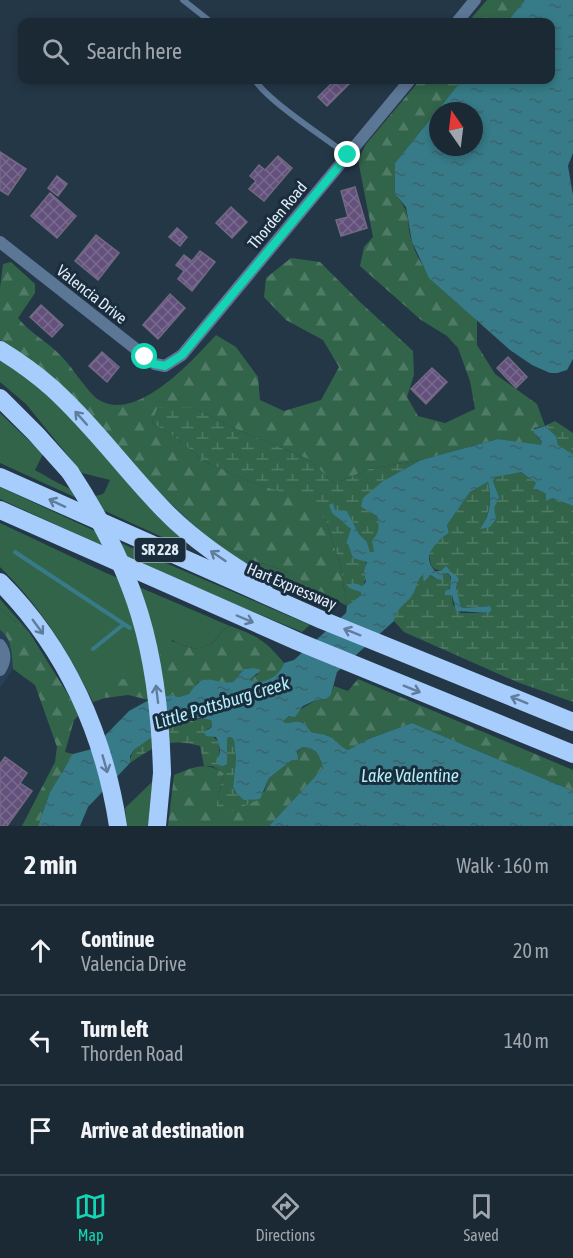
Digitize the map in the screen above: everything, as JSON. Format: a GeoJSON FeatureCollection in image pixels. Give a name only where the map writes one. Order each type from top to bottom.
{"type":"FeatureCollection","features":[{"type":"Feature","properties":{"kind":"highway"},"geometry":{"type":"LineString","coordinates":[[0,350],[52,387],[183,529],[241,571],[322,620]]}},
{"type":"Feature","properties":{"kind":"highway"},"geometry":{"type":"LineString","coordinates":[[0,398],[70,472],[102,523],[131,585],[142,616],[158,692],[162,773],[157,826]]}},
{"type":"Feature","properties":{"kind":"highway","name":"Hart Expressway"},"geometry":{"type":"LineString","coordinates":[[0,477],[322,620],[573,722]]}},
{"type":"Feature","properties":{"kind":"highway","name":"SR 228"},"geometry":{"type":"LineString","coordinates":[[0,510],[299,642],[573,754]]}},
{"type":"Feature","properties":{"kind":"highway"},"geometry":{"type":"LineString","coordinates":[[0,582],[17,599],[55,651],[70,676],[89,717],[109,781],[117,819]]}},
{"type":"Feature","properties":{"kind":"street"},"geometry":{"type":"LineString","coordinates":[[460,18],[476,0]]}},
{"type":"Feature","properties":{"kind":"street","name":"Thorden Road"},"geometry":{"type":"LineString","coordinates":[[165,366],[182,355],[407,84]]}},
{"type":"Feature","properties":{"kind":"street","name":"Valencia Drive"},"geometry":{"type":"LineString","coordinates":[[0,242],[154,364],[165,366]]}},
{"type":"Feature","properties":{"kind":"street"},"geometry":{"type":"LineString","coordinates":[[0,670],[4,658],[2,648]]}},
{"type":"Feature","properties":{"kind":"lane"},"geometry":{"type":"LineString","coordinates":[[183,0],[206,18]]}},
{"type":"Feature","properties":{"kind":"lane"},"geometry":{"type":"LineString","coordinates":[[257,84],[348,155]]}},
{"type":"Feature","properties":{"kind":"shaded area"},"geometry":{"type":"Polygon","coordinates":[[[0,630],[11,646],[13,669],[0,688],[0,630]]]}},
{"type":"Feature","properties":{"kind":"green space"},"geometry":{"type":"Polygon","coordinates":[[[487,0],[525,0],[510,18],[471,18],[487,0]]]}},
{"type":"Feature","properties":{"kind":"green space"},"geometry":{"type":"Polygon","coordinates":[[[417,84],[459,84],[444,102],[429,102],[429,121],[395,163],[395,194],[406,212],[417,254],[430,276],[477,320],[477,345],[495,374],[537,404],[545,426],[534,428],[537,437],[542,442],[541,446],[498,439],[421,460],[369,469],[335,484],[308,459],[236,429],[192,407],[158,407],[152,423],[175,437],[205,462],[256,484],[308,499],[326,521],[340,564],[347,606],[285,571],[246,558],[205,536],[29,360],[0,340],[0,288],[3,264],[11,262],[35,284],[35,293],[18,318],[67,362],[99,400],[114,405],[130,403],[147,396],[179,373],[216,335],[236,347],[258,377],[260,400],[284,411],[321,400],[339,367],[323,340],[286,320],[264,297],[266,278],[291,258],[320,262],[413,351],[414,375],[407,397],[418,416],[445,423],[475,409],[470,381],[458,348],[447,336],[421,320],[360,266],[364,247],[373,237],[358,160],[366,144],[417,84]]]}},
{"type":"Feature","properties":{"kind":"green space"},"geometry":{"type":"Polygon","coordinates":[[[0,355],[61,403],[145,503],[185,542],[184,547],[0,463],[0,413],[43,454],[35,470],[70,489],[89,495],[104,493],[110,480],[82,473],[26,404],[0,382],[0,355]]]}},
{"type":"Feature","properties":{"kind":"green space"},"geometry":{"type":"Polygon","coordinates":[[[158,407],[192,407],[236,429],[308,459],[335,484],[369,469],[421,460],[383,481],[361,507],[377,516],[380,524],[374,552],[370,553],[367,542],[359,534],[347,511],[335,515],[354,533],[365,557],[367,573],[365,580],[362,586],[356,585],[361,595],[347,606],[340,564],[326,521],[308,500],[256,484],[205,462],[175,437],[152,423],[158,407]]]}},
{"type":"Feature","properties":{"kind":"green space"},"geometry":{"type":"Polygon","coordinates":[[[555,421],[573,433],[573,454],[558,445],[556,436],[545,426],[555,421]]]}},
{"type":"Feature","properties":{"kind":"green space"},"geometry":{"type":"Polygon","coordinates":[[[521,472],[536,483],[537,489],[546,494],[546,499],[552,498],[573,506],[573,702],[517,682],[404,632],[394,621],[395,614],[413,595],[419,577],[424,573],[437,579],[448,573],[432,567],[431,547],[449,533],[447,525],[470,492],[488,482],[489,506],[481,528],[499,497],[493,481],[495,477],[521,472]],[[448,573],[451,584],[446,595],[452,595],[453,605],[461,613],[489,613],[492,610],[490,606],[461,607],[456,587],[458,577],[448,573]]]}},
{"type":"Feature","properties":{"kind":"green space"},"geometry":{"type":"Polygon","coordinates":[[[0,487],[147,555],[310,625],[302,632],[179,581],[0,499],[0,487]]]}},
{"type":"Feature","properties":{"kind":"green space"},"geometry":{"type":"Polygon","coordinates":[[[0,523],[104,572],[230,626],[213,642],[203,647],[187,647],[172,640],[157,669],[140,678],[105,687],[105,698],[93,702],[74,665],[41,614],[0,567],[0,523]]]}},
{"type":"Feature","properties":{"kind":"green space"},"geometry":{"type":"Polygon","coordinates":[[[205,536],[246,558],[285,571],[334,598],[329,604],[243,562],[205,536]]]}},
{"type":"Feature","properties":{"kind":"green space"},"geometry":{"type":"Polygon","coordinates":[[[0,599],[29,632],[0,609],[0,599]]]}},
{"type":"Feature","properties":{"kind":"green space"},"geometry":{"type":"Polygon","coordinates":[[[0,609],[29,632],[79,715],[74,720],[65,752],[73,754],[50,792],[38,826],[22,826],[55,762],[57,747],[35,685],[13,669],[9,642],[0,630],[0,609]]]}},
{"type":"Feature","properties":{"kind":"green space"},"geometry":{"type":"Polygon","coordinates":[[[230,626],[260,640],[277,655],[284,663],[275,677],[260,682],[248,680],[258,674],[253,668],[244,669],[233,682],[198,682],[190,694],[179,697],[170,695],[149,700],[128,695],[105,698],[105,687],[113,680],[140,678],[157,669],[163,641],[201,648],[212,643],[230,626]]]}},
{"type":"Feature","properties":{"kind":"green space"},"geometry":{"type":"Polygon","coordinates":[[[358,679],[573,770],[573,791],[412,723],[366,740],[348,750],[340,747],[335,740],[311,732],[305,724],[284,723],[283,720],[316,700],[326,699],[331,695],[334,686],[348,691],[358,679]]]}},
{"type":"Feature","properties":{"kind":"green space"},"geometry":{"type":"Polygon","coordinates":[[[205,718],[212,721],[212,727],[207,729],[219,743],[219,758],[227,756],[227,738],[231,737],[234,740],[236,761],[233,787],[237,794],[244,800],[260,799],[217,816],[217,802],[224,773],[212,766],[204,766],[200,746],[180,742],[171,743],[155,748],[130,763],[132,754],[148,738],[172,727],[205,718]]]}},
{"type":"Feature","properties":{"kind":"green space"},"geometry":{"type":"Polygon","coordinates":[[[302,747],[312,749],[317,753],[323,768],[269,826],[168,826],[174,775],[199,766],[211,767],[224,773],[217,802],[264,792],[269,778],[292,760],[302,747]]]}},
{"type":"Feature","properties":{"kind":"green space"},"geometry":{"type":"Polygon","coordinates":[[[152,782],[148,826],[127,826],[125,808],[152,782]]]}},
{"type":"Feature","properties":{"kind":"water"},"geometry":{"type":"Polygon","coordinates":[[[525,0],[573,0],[573,153],[568,166],[573,195],[573,359],[567,370],[550,373],[532,365],[510,350],[429,278],[412,242],[406,207],[395,194],[395,163],[429,121],[429,156],[483,156],[483,102],[444,102],[459,84],[555,84],[555,18],[510,18],[525,0]]]}},
{"type":"Feature","properties":{"kind":"water"},"geometry":{"type":"Polygon","coordinates":[[[545,426],[556,436],[558,445],[573,454],[573,506],[552,498],[546,501],[546,494],[533,489],[536,483],[521,472],[495,477],[493,481],[499,497],[494,508],[496,519],[490,527],[480,529],[490,506],[488,482],[470,492],[447,525],[449,533],[435,545],[430,554],[429,560],[435,571],[441,571],[446,566],[458,577],[456,587],[461,607],[490,606],[492,610],[489,613],[456,611],[452,595],[445,595],[445,591],[450,589],[451,577],[448,573],[443,574],[443,580],[430,575],[425,581],[423,580],[424,573],[412,596],[399,610],[394,621],[337,672],[331,695],[326,699],[316,700],[303,706],[295,717],[289,716],[284,723],[302,723],[311,732],[329,737],[348,750],[366,740],[412,723],[573,791],[573,826],[269,826],[323,768],[317,753],[312,749],[302,747],[297,752],[298,760],[292,760],[269,778],[260,799],[244,800],[233,787],[236,760],[234,740],[231,737],[227,738],[227,764],[218,765],[216,761],[220,749],[216,737],[206,736],[204,732],[212,727],[212,721],[192,719],[171,726],[134,750],[130,756],[130,763],[88,807],[80,826],[38,826],[50,792],[73,754],[92,749],[129,711],[149,700],[170,695],[179,697],[189,694],[195,686],[205,680],[233,682],[244,669],[261,670],[249,680],[271,679],[284,663],[294,660],[346,613],[347,606],[361,595],[361,592],[349,588],[348,585],[353,583],[362,586],[366,582],[364,571],[367,562],[353,558],[347,541],[351,529],[333,514],[329,505],[333,503],[335,510],[347,511],[359,534],[367,542],[370,552],[374,552],[372,541],[378,529],[377,516],[361,507],[363,498],[383,481],[421,460],[498,439],[541,445],[542,442],[532,430],[545,426]]]}},
{"type":"Feature","properties":{"kind":"building"},"geometry":{"type":"Polygon","coordinates":[[[331,84],[349,84],[327,106],[318,97],[331,84]]]}},
{"type":"Feature","properties":{"kind":"building"},"geometry":{"type":"Polygon","coordinates":[[[0,152],[26,169],[8,195],[0,190],[0,152]]]}},
{"type":"Feature","properties":{"kind":"building"},"geometry":{"type":"Polygon","coordinates":[[[278,156],[292,168],[264,201],[249,189],[256,181],[250,176],[259,165],[265,170],[278,156]]]}},
{"type":"Feature","properties":{"kind":"building"},"geometry":{"type":"Polygon","coordinates":[[[57,176],[67,184],[58,196],[48,188],[57,176]]]}},
{"type":"Feature","properties":{"kind":"building"},"geometry":{"type":"Polygon","coordinates":[[[355,187],[367,228],[341,236],[336,220],[348,217],[341,191],[355,187]]]}},
{"type":"Feature","properties":{"kind":"building"},"geometry":{"type":"Polygon","coordinates":[[[50,193],[76,216],[57,238],[31,216],[50,193]]]}},
{"type":"Feature","properties":{"kind":"building"},"geometry":{"type":"Polygon","coordinates":[[[231,207],[247,222],[232,238],[216,223],[231,207]]]}},
{"type":"Feature","properties":{"kind":"building"},"geometry":{"type":"Polygon","coordinates":[[[177,228],[187,237],[180,246],[169,237],[177,228]]]}},
{"type":"Feature","properties":{"kind":"building"},"geometry":{"type":"Polygon","coordinates":[[[96,235],[119,253],[98,280],[75,261],[96,235]]]}},
{"type":"Feature","properties":{"kind":"building"},"geometry":{"type":"Polygon","coordinates":[[[200,251],[215,262],[192,291],[178,279],[184,271],[176,265],[184,255],[192,261],[200,251]]]}},
{"type":"Feature","properties":{"kind":"building"},"geometry":{"type":"Polygon","coordinates":[[[170,294],[185,308],[158,339],[143,325],[170,294]]]}},
{"type":"Feature","properties":{"kind":"building"},"geometry":{"type":"Polygon","coordinates":[[[41,305],[63,325],[52,337],[30,317],[41,305]]]}},
{"type":"Feature","properties":{"kind":"building"},"geometry":{"type":"Polygon","coordinates":[[[102,352],[119,367],[107,382],[89,366],[102,352]]]}},
{"type":"Feature","properties":{"kind":"building"},"geometry":{"type":"Polygon","coordinates":[[[508,357],[527,377],[516,388],[497,368],[508,357]]]}},
{"type":"Feature","properties":{"kind":"building"},"geometry":{"type":"Polygon","coordinates":[[[432,368],[447,382],[426,404],[411,389],[432,368]]]}},
{"type":"Feature","properties":{"kind":"building"},"geometry":{"type":"Polygon","coordinates":[[[5,757],[27,773],[20,783],[32,791],[7,826],[0,826],[0,764],[5,757]]]}},
{"type":"Feature","properties":{"kind":"waterway"},"geometry":{"type":"LineString","coordinates":[[15,552],[130,628]]}},
{"type":"Feature","properties":{"kind":"waterway"},"geometry":{"type":"LineString","coordinates":[[93,649],[124,624]]}},
{"type":"Feature","properties":{"kind":"route"},"geometry":{"type":"LineString","coordinates":[[145,357],[154,364],[165,366],[182,355],[348,155]]}},
{"type":"Feature","properties":{"kind":"water label","name":"Little Pottsburg Creek"},"geometry":{"type":"Point","coordinates":[222,703]}},
{"type":"Feature","properties":{"kind":"water label","name":"Lake Valentine"},"geometry":{"type":"Point","coordinates":[410,776]}}]}
